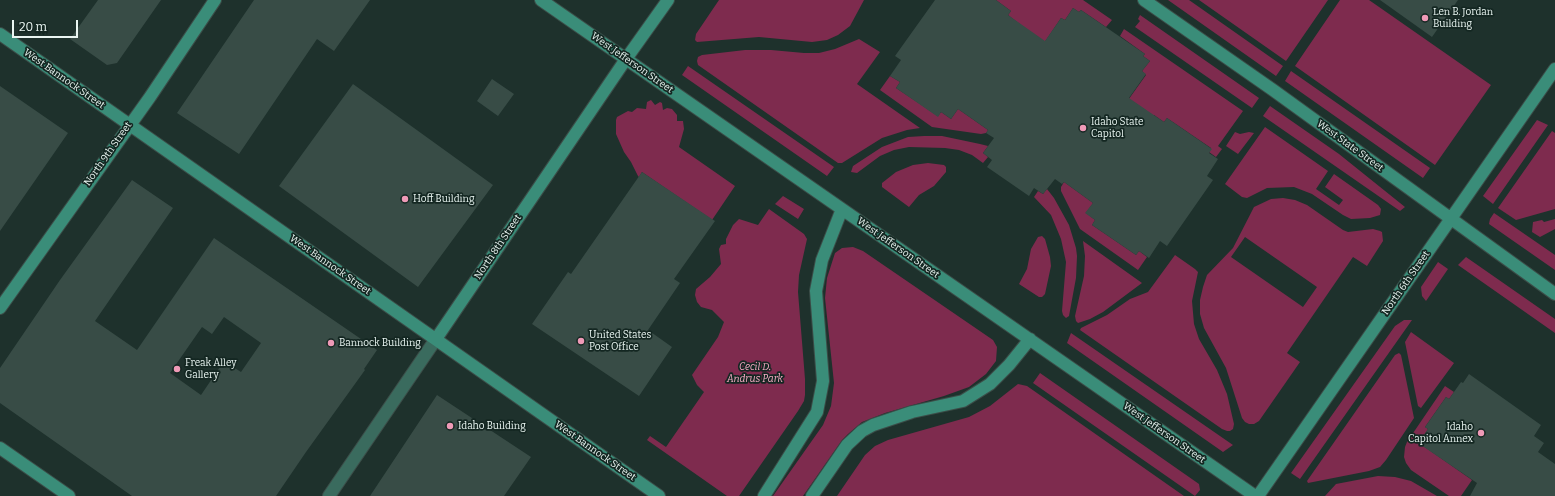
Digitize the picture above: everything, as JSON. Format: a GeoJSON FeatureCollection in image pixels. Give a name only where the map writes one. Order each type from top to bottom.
{"type":"FeatureCollection","features":[{"type":"Feature","properties":{"kind":"street","name":"North 9th Street"},"geometry":{"type":"LineString","coordinates":[[0,308],[216,0]]}},
{"type":"Feature","properties":{"kind":"street","name":"West Jefferson Street"},"geometry":{"type":"LineString","coordinates":[[541,0],[1256,496]]}},
{"type":"Feature","properties":{"kind":"street","name":"North 8th Street"},"geometry":{"type":"LineString","coordinates":[[329,496],[626,59],[668,0]]}},
{"type":"Feature","properties":{"kind":"street","name":"West State Street"},"geometry":{"type":"LineString","coordinates":[[1144,0],[1324,127],[1555,294]]}},
{"type":"Feature","properties":{"kind":"street","name":"West Bannock Street"},"geometry":{"type":"LineString","coordinates":[[0,34],[659,496]]}},
{"type":"Feature","properties":{"kind":"street","name":"North 6th Street"},"geometry":{"type":"LineString","coordinates":[[1256,496],[1555,70]]}},
{"type":"Feature","properties":{"kind":"street"},"geometry":{"type":"LineString","coordinates":[[764,496],[817,412],[823,381],[816,291],[822,260],[842,209]]}},
{"type":"Feature","properties":{"kind":"street"},"geometry":{"type":"LineString","coordinates":[[812,496],[847,445],[862,431],[873,425],[912,412],[962,400],[990,384],[1030,339]]}},
{"type":"Feature","properties":{"kind":"street"},"geometry":{"type":"LineString","coordinates":[[0,448],[69,496]]}},
{"type":"Feature","properties":{"kind":"green space"},"geometry":{"type":"Polygon","coordinates":[[[719,0],[864,0],[850,26],[838,35],[827,40],[812,42],[759,37],[697,42],[695,40],[696,34],[719,0]]]}},
{"type":"Feature","properties":{"kind":"green space"},"geometry":{"type":"Polygon","coordinates":[[[996,0],[1083,0],[1112,20],[1106,27],[1081,10],[1079,12],[1073,8],[1065,20],[1061,18],[1044,43],[1008,15],[1011,11],[996,0]]]}},
{"type":"Feature","properties":{"kind":"green space"},"geometry":{"type":"Polygon","coordinates":[[[1168,0],[1189,0],[1283,66],[1276,76],[1168,0]]]}},
{"type":"Feature","properties":{"kind":"green space"},"geometry":{"type":"Polygon","coordinates":[[[1199,0],[1328,0],[1286,61],[1199,0]]]}},
{"type":"Feature","properties":{"kind":"green space"},"geometry":{"type":"Polygon","coordinates":[[[1340,0],[1369,0],[1491,85],[1435,165],[1295,66],[1340,0]]]}},
{"type":"Feature","properties":{"kind":"green space"},"geometry":{"type":"Polygon","coordinates":[[[1140,15],[1259,98],[1252,108],[1135,27],[1140,21],[1138,19],[1140,15]]]}},
{"type":"Feature","properties":{"kind":"green space"},"geometry":{"type":"Polygon","coordinates":[[[1124,29],[1243,111],[1218,146],[1222,149],[1216,157],[1209,152],[1211,148],[1167,118],[1164,122],[1154,115],[1147,126],[1126,103],[1146,75],[1142,71],[1150,61],[1143,56],[1145,54],[1120,36],[1124,29]]]}},
{"type":"Feature","properties":{"kind":"green space"},"geometry":{"type":"Polygon","coordinates":[[[859,39],[880,52],[857,84],[920,128],[907,130],[882,138],[842,163],[838,163],[698,65],[697,61],[698,57],[702,55],[745,50],[819,53],[835,49],[859,39]]]}},
{"type":"Feature","properties":{"kind":"green space"},"geometry":{"type":"Polygon","coordinates":[[[688,66],[834,167],[827,176],[682,75],[688,66]]]}},
{"type":"Feature","properties":{"kind":"green space"},"geometry":{"type":"Polygon","coordinates":[[[1291,71],[1430,168],[1423,178],[1285,81],[1291,71]]]}},
{"type":"Feature","properties":{"kind":"green space"},"geometry":{"type":"Polygon","coordinates":[[[890,76],[900,82],[896,88],[938,116],[941,112],[951,119],[958,109],[988,130],[986,133],[981,134],[932,127],[880,90],[890,76]]]}},
{"type":"Feature","properties":{"kind":"green space"},"geometry":{"type":"Polygon","coordinates":[[[651,100],[655,105],[660,102],[662,103],[663,110],[667,108],[672,109],[677,115],[677,121],[683,121],[684,129],[679,147],[735,186],[712,220],[642,172],[639,177],[624,152],[616,134],[617,117],[628,111],[632,112],[637,108],[646,109],[647,102],[651,100]]]}},
{"type":"Feature","properties":{"kind":"green space"},"geometry":{"type":"Polygon","coordinates":[[[1270,106],[1339,154],[1405,207],[1400,211],[1263,116],[1270,106]]]}},
{"type":"Feature","properties":{"kind":"green space"},"geometry":{"type":"Polygon","coordinates":[[[1537,120],[1548,125],[1493,204],[1483,196],[1537,120]]]}},
{"type":"Feature","properties":{"kind":"green space"},"geometry":{"type":"Polygon","coordinates":[[[1265,127],[1328,171],[1316,189],[1339,205],[1343,200],[1325,187],[1334,174],[1378,205],[1381,209],[1380,215],[1370,218],[1351,219],[1312,194],[1294,187],[1267,188],[1247,198],[1242,197],[1225,184],[1265,127]]]}},
{"type":"Feature","properties":{"kind":"green space"},"geometry":{"type":"Polygon","coordinates":[[[1552,131],[1555,133],[1555,209],[1516,220],[1498,208],[1552,131]]]}},
{"type":"Feature","properties":{"kind":"green space"},"geometry":{"type":"Polygon","coordinates":[[[1235,132],[1240,134],[1249,132],[1254,133],[1238,154],[1226,146],[1235,132]]]}},
{"type":"Feature","properties":{"kind":"green space"},"geometry":{"type":"Polygon","coordinates":[[[942,136],[988,146],[983,153],[988,157],[983,163],[972,155],[959,150],[909,147],[894,150],[880,156],[857,173],[851,172],[853,166],[882,147],[908,137],[942,136]]]}},
{"type":"Feature","properties":{"kind":"green space"},"geometry":{"type":"Polygon","coordinates":[[[928,163],[944,165],[946,167],[946,172],[934,186],[919,195],[909,207],[882,187],[882,183],[896,172],[913,165],[928,163]]]}},
{"type":"Feature","properties":{"kind":"green space"},"geometry":{"type":"Polygon","coordinates":[[[1064,182],[1093,203],[1086,213],[1095,220],[1092,225],[1136,255],[1139,251],[1147,257],[1138,270],[1080,229],[1061,191],[1061,187],[1064,182]]]}},
{"type":"Feature","properties":{"kind":"green space"},"geometry":{"type":"Polygon","coordinates":[[[1047,189],[1054,198],[1069,225],[1076,248],[1076,278],[1069,316],[1066,318],[1062,311],[1066,262],[1061,239],[1051,215],[1034,197],[1038,191],[1043,194],[1047,189]]]}},
{"type":"Feature","properties":{"kind":"green space"},"geometry":{"type":"Polygon","coordinates":[[[783,196],[804,209],[798,219],[775,204],[783,196]]]}},
{"type":"Feature","properties":{"kind":"green space"},"geometry":{"type":"Polygon","coordinates":[[[1283,198],[1295,200],[1307,205],[1348,232],[1373,229],[1380,231],[1382,232],[1383,241],[1367,266],[1353,257],[1287,353],[1300,362],[1259,421],[1254,424],[1249,424],[1242,418],[1226,368],[1204,328],[1200,314],[1200,300],[1207,275],[1233,248],[1254,207],[1271,199],[1283,198]],[[1245,237],[1231,257],[1303,307],[1317,287],[1245,237]]]}},
{"type":"Feature","properties":{"kind":"green space","name":"Cecil D. Andrus Park"},"geometry":{"type":"Polygon","coordinates":[[[769,209],[804,234],[807,239],[799,275],[798,292],[805,395],[804,401],[798,411],[739,496],[727,496],[647,440],[650,436],[666,447],[704,392],[697,385],[692,375],[718,337],[724,322],[712,310],[701,307],[697,302],[695,295],[696,289],[710,277],[721,264],[719,249],[721,245],[726,244],[726,239],[733,225],[739,219],[758,225],[769,209]]]}},
{"type":"Feature","properties":{"kind":"green space"},"geometry":{"type":"Polygon","coordinates":[[[1494,213],[1555,255],[1555,270],[1489,224],[1494,213]]]}},
{"type":"Feature","properties":{"kind":"green space"},"geometry":{"type":"Polygon","coordinates":[[[1555,219],[1555,229],[1540,237],[1532,232],[1533,222],[1542,220],[1544,222],[1555,219]]]}},
{"type":"Feature","properties":{"kind":"green space"},"geometry":{"type":"Polygon","coordinates":[[[1042,236],[1045,239],[1051,266],[1045,294],[1042,297],[1039,297],[1019,284],[1027,269],[1031,249],[1038,237],[1042,236]]]}},
{"type":"Feature","properties":{"kind":"green space"},"geometry":{"type":"Polygon","coordinates":[[[1083,241],[1142,283],[1103,312],[1078,323],[1075,316],[1084,276],[1085,256],[1083,241]]]}},
{"type":"Feature","properties":{"kind":"green space"},"geometry":{"type":"Polygon","coordinates":[[[853,247],[863,251],[993,340],[997,347],[996,361],[986,374],[969,387],[944,396],[885,413],[862,422],[842,440],[803,496],[773,496],[823,425],[831,406],[834,383],[825,298],[827,278],[835,253],[842,248],[853,247]]]}},
{"type":"Feature","properties":{"kind":"green space"},"geometry":{"type":"Polygon","coordinates":[[[1175,255],[1198,272],[1192,301],[1194,324],[1199,339],[1217,370],[1227,394],[1234,424],[1233,429],[1230,431],[1222,429],[1080,330],[1081,328],[1107,315],[1130,299],[1148,292],[1175,255]]]}},
{"type":"Feature","properties":{"kind":"green space"},"geometry":{"type":"Polygon","coordinates":[[[1466,257],[1555,319],[1555,333],[1458,265],[1466,257]]]}},
{"type":"Feature","properties":{"kind":"green space"},"geometry":{"type":"Polygon","coordinates":[[[1438,262],[1448,269],[1426,301],[1422,296],[1421,287],[1438,262]]]}},
{"type":"Feature","properties":{"kind":"green space"},"geometry":{"type":"Polygon","coordinates":[[[1404,320],[1412,320],[1300,479],[1291,473],[1395,326],[1404,320]]]}},
{"type":"Feature","properties":{"kind":"green space"},"geometry":{"type":"Polygon","coordinates":[[[1411,332],[1454,363],[1421,408],[1418,406],[1405,342],[1411,332]]]}},
{"type":"Feature","properties":{"kind":"green space"},"geometry":{"type":"Polygon","coordinates":[[[1071,333],[1233,445],[1223,452],[1067,343],[1071,333]]]}},
{"type":"Feature","properties":{"kind":"green space"},"geometry":{"type":"Polygon","coordinates":[[[1399,353],[1401,355],[1414,418],[1386,460],[1380,467],[1369,471],[1308,483],[1307,481],[1395,355],[1399,353]]]}},
{"type":"Feature","properties":{"kind":"green space"},"geometry":{"type":"Polygon","coordinates":[[[1040,373],[1199,484],[1200,490],[1195,496],[1033,383],[1040,373]]]}},
{"type":"Feature","properties":{"kind":"green space"},"geometry":{"type":"Polygon","coordinates":[[[1018,384],[1027,386],[1184,496],[837,496],[865,455],[875,446],[888,440],[969,417],[990,406],[1018,384]]]}},
{"type":"Feature","properties":{"kind":"green space"},"geometry":{"type":"Polygon","coordinates":[[[1445,386],[1454,392],[1449,399],[1446,397],[1425,427],[1428,429],[1419,443],[1472,480],[1461,496],[1449,496],[1411,470],[1404,457],[1407,442],[1445,386]]]}},
{"type":"Feature","properties":{"kind":"green space"},"geometry":{"type":"Polygon","coordinates":[[[1378,476],[1395,477],[1411,481],[1437,496],[1325,496],[1336,484],[1378,476]]]}},
{"type":"Feature","properties":{"kind":"building"},"geometry":{"type":"Polygon","coordinates":[[[98,0],[161,0],[117,63],[107,65],[70,39],[98,0]]]}},
{"type":"Feature","properties":{"kind":"building"},"geometry":{"type":"Polygon","coordinates":[[[254,0],[370,0],[334,51],[317,39],[239,154],[177,113],[254,0]]]}},
{"type":"Feature","properties":{"kind":"building","name":"Idaho State Capitol"},"geometry":{"type":"Polygon","coordinates":[[[935,0],[996,0],[1011,11],[1008,15],[1045,41],[1061,18],[1065,20],[1073,8],[1079,12],[1081,10],[1145,54],[1143,56],[1150,61],[1142,71],[1146,74],[1129,98],[1164,122],[1167,118],[1212,149],[1209,153],[1218,159],[1207,176],[1213,180],[1167,246],[1160,241],[1149,258],[1139,251],[1136,255],[1092,225],[1095,220],[1085,213],[1093,203],[1064,182],[1062,184],[1055,179],[1043,194],[1034,188],[1029,196],[987,167],[992,160],[983,153],[994,138],[986,133],[988,130],[958,109],[951,119],[941,112],[938,117],[896,88],[900,82],[890,76],[901,60],[895,56],[935,0]]]}},
{"type":"Feature","properties":{"kind":"building","name":"Len B. Jordan Building"},"geometry":{"type":"Polygon","coordinates":[[[1380,0],[1458,0],[1432,37],[1380,0]]]}},
{"type":"Feature","properties":{"kind":"building"},"geometry":{"type":"Polygon","coordinates":[[[492,79],[514,94],[498,116],[477,101],[492,79]]]}},
{"type":"Feature","properties":{"kind":"building","name":"Hoff Building"},"geometry":{"type":"Polygon","coordinates":[[[353,84],[493,185],[418,287],[279,186],[353,84]]]}},
{"type":"Feature","properties":{"kind":"building"},"geometry":{"type":"Polygon","coordinates":[[[0,86],[68,133],[0,231],[0,86]]]}},
{"type":"Feature","properties":{"kind":"building"},"geometry":{"type":"Polygon","coordinates":[[[642,172],[715,221],[674,279],[680,283],[648,330],[672,347],[639,396],[532,324],[568,272],[571,274],[642,172]]]}},
{"type":"Feature","properties":{"kind":"building"},"geometry":{"type":"Polygon","coordinates":[[[132,180],[173,208],[95,321],[137,350],[214,238],[377,350],[364,369],[365,370],[276,496],[132,496],[0,403],[0,368],[60,280],[132,180]],[[224,317],[212,334],[202,327],[170,373],[201,395],[224,361],[241,372],[261,343],[224,317]]]}},
{"type":"Feature","properties":{"kind":"building","name":"Idaho Capitol Annex"},"geometry":{"type":"Polygon","coordinates":[[[1469,374],[1541,425],[1534,436],[1544,443],[1538,452],[1555,464],[1555,496],[1470,496],[1477,483],[1418,443],[1428,429],[1425,427],[1446,397],[1449,399],[1461,382],[1463,383],[1469,374]]]}},
{"type":"Feature","properties":{"kind":"building","name":"Idaho Building"},"geometry":{"type":"Polygon","coordinates":[[[437,395],[531,457],[504,496],[370,496],[437,395]]]}},
{"type":"Feature","properties":{"kind":"place","name":"Len B. Jordan Building"},"geometry":{"type":"Point","coordinates":[1425,18]}},
{"type":"Feature","properties":{"kind":"place","name":"Idaho State Capitol"},"geometry":{"type":"Point","coordinates":[1083,128]}},
{"type":"Feature","properties":{"kind":"place","name":"Hoff Building"},"geometry":{"type":"Point","coordinates":[405,199]}},
{"type":"Feature","properties":{"kind":"place","name":"United States Post Office"},"geometry":{"type":"Point","coordinates":[581,341]}},
{"type":"Feature","properties":{"kind":"place","name":"Bannock Building"},"geometry":{"type":"Point","coordinates":[331,343]}},
{"type":"Feature","properties":{"kind":"place","name":"Freak Alley Gallery"},"geometry":{"type":"Point","coordinates":[177,369]}},
{"type":"Feature","properties":{"kind":"place","name":"Idaho Building"},"geometry":{"type":"Point","coordinates":[450,426]}},
{"type":"Feature","properties":{"kind":"place","name":"Idaho Capitol Annex"},"geometry":{"type":"Point","coordinates":[1481,433]}}]}
